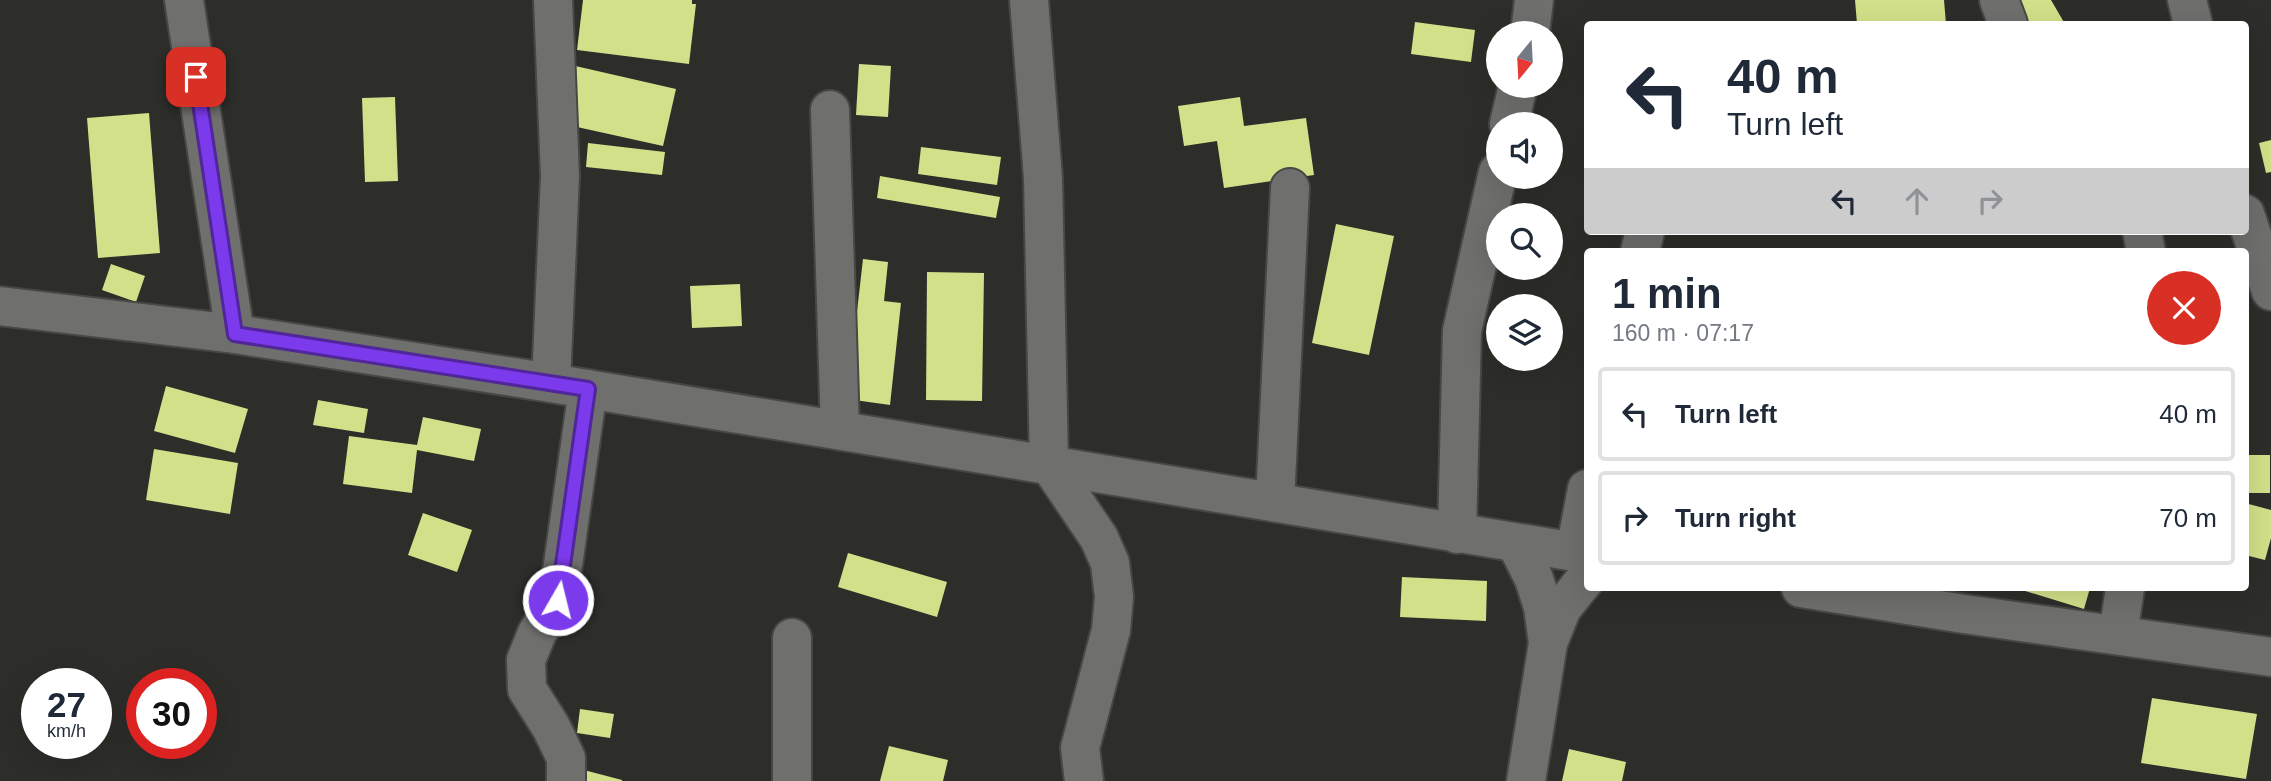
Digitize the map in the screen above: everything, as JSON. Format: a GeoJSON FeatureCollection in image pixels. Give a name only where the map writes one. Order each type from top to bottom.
{"type":"FeatureCollection","features":[{"type":"Feature","properties":{"kind":"street"},"geometry":{"type":"LineString","coordinates":[[184,0],[235,334]]}},
{"type":"Feature","properties":{"kind":"street"},"geometry":{"type":"LineString","coordinates":[[553,0],[570,386],[558,600],[537,632],[526,660],[527,689],[551,727],[566,758],[566,781]]}},
{"type":"Feature","properties":{"kind":"street"},"geometry":{"type":"LineString","coordinates":[[1029,0],[1043,177],[1049,464],[1092,528],[1110,563],[1114,597],[1111,630],[1080,748],[1084,781]]}},
{"type":"Feature","properties":{"kind":"street"},"geometry":{"type":"LineString","coordinates":[[1531,21],[1534,0]]}},
{"type":"Feature","properties":{"kind":"street"},"geometry":{"type":"LineString","coordinates":[[1999,0],[2007,21]]}},
{"type":"Feature","properties":{"kind":"street"},"geometry":{"type":"LineString","coordinates":[[2187,0],[2192,21]]}},
{"type":"Feature","properties":{"kind":"street"},"geometry":{"type":"LineString","coordinates":[[830,110],[841,430]]}},
{"type":"Feature","properties":{"kind":"street"},"geometry":{"type":"LineString","coordinates":[[1275,502],[1290,188]]}},
{"type":"Feature","properties":{"kind":"street"},"geometry":{"type":"LineString","coordinates":[[1457,534],[1462,331],[1494,189]]}},
{"type":"Feature","properties":{"kind":"street"},"geometry":{"type":"LineString","coordinates":[[2249,226],[2271,291]]}},
{"type":"Feature","properties":{"kind":"street"},"geometry":{"type":"LineString","coordinates":[[0,306],[235,334],[570,386],[1275,502],[1516,544],[1583,561]]}},
{"type":"Feature","properties":{"kind":"street"},"geometry":{"type":"LineString","coordinates":[[1526,781],[1548,643],[1583,561],[1584,543]]}},
{"type":"Feature","properties":{"kind":"street"},"geometry":{"type":"LineString","coordinates":[[1516,544],[1534,579],[1543,607],[1548,643]]}},
{"type":"Feature","properties":{"kind":"street"},"geometry":{"type":"LineString","coordinates":[[1839,591],[1966,601],[2118,635],[2271,657]]}},
{"type":"Feature","properties":{"kind":"street"},"geometry":{"type":"LineString","coordinates":[[2118,635],[2125,591]]}},
{"type":"Feature","properties":{"kind":"street"},"geometry":{"type":"LineString","coordinates":[[792,638],[792,781]]}},
{"type":"Feature","properties":{"kind":"building"},"geometry":{"type":"Polygon","coordinates":[[[583,0],[692,0],[692,4],[696,4],[689,64],[577,50],[583,0]]]}},
{"type":"Feature","properties":{"kind":"building"},"geometry":{"type":"Polygon","coordinates":[[[1855,0],[1944,0],[1946,21],[1857,21],[1855,0]]]}},
{"type":"Feature","properties":{"kind":"building"},"geometry":{"type":"Polygon","coordinates":[[[1996,0],[2051,0],[2063,21],[2008,21],[1996,0]]]}},
{"type":"Feature","properties":{"kind":"building"},"geometry":{"type":"Polygon","coordinates":[[[1415,22],[1475,30],[1471,62],[1411,54],[1415,22]]]}},
{"type":"Feature","properties":{"kind":"building"},"geometry":{"type":"Polygon","coordinates":[[[859,64],[891,66],[888,117],[856,115],[859,64]]]}},
{"type":"Feature","properties":{"kind":"building"},"geometry":{"type":"Polygon","coordinates":[[[571,65],[676,89],[663,146],[559,123],[571,65]]]}},
{"type":"Feature","properties":{"kind":"building"},"geometry":{"type":"Polygon","coordinates":[[[395,97],[398,181],[365,182],[362,98],[395,97]]]}},
{"type":"Feature","properties":{"kind":"building"},"geometry":{"type":"Polygon","coordinates":[[[1240,97],[1244,126],[1306,118],[1314,175],[1224,188],[1217,141],[1184,146],[1178,106],[1240,97]]]}},
{"type":"Feature","properties":{"kind":"building"},"geometry":{"type":"Polygon","coordinates":[[[149,113],[160,253],[98,258],[87,118],[149,113]]]}},
{"type":"Feature","properties":{"kind":"building"},"geometry":{"type":"Polygon","coordinates":[[[2271,140],[2271,172],[2266,173],[2259,143],[2271,140]]]}},
{"type":"Feature","properties":{"kind":"building"},"geometry":{"type":"Polygon","coordinates":[[[588,143],[665,152],[662,175],[586,167],[588,143]]]}},
{"type":"Feature","properties":{"kind":"building"},"geometry":{"type":"Polygon","coordinates":[[[921,147],[1001,157],[997,185],[918,174],[921,147]]]}},
{"type":"Feature","properties":{"kind":"building"},"geometry":{"type":"Polygon","coordinates":[[[880,176],[1000,197],[996,218],[877,198],[880,176]]]}},
{"type":"Feature","properties":{"kind":"building"},"geometry":{"type":"Polygon","coordinates":[[[1336,224],[1394,236],[1369,355],[1312,343],[1336,224]]]}},
{"type":"Feature","properties":{"kind":"building"},"geometry":{"type":"Polygon","coordinates":[[[863,259],[888,262],[884,301],[901,303],[890,405],[847,399],[863,259]]]}},
{"type":"Feature","properties":{"kind":"building"},"geometry":{"type":"Polygon","coordinates":[[[111,264],[145,276],[136,302],[102,290],[111,264]]]}},
{"type":"Feature","properties":{"kind":"building"},"geometry":{"type":"Polygon","coordinates":[[[927,272],[984,273],[982,401],[926,400],[927,272]]]}},
{"type":"Feature","properties":{"kind":"building"},"geometry":{"type":"Polygon","coordinates":[[[740,284],[742,326],[692,328],[690,286],[740,284]]]}},
{"type":"Feature","properties":{"kind":"building"},"geometry":{"type":"Polygon","coordinates":[[[166,386],[248,409],[235,453],[154,431],[166,386]]]}},
{"type":"Feature","properties":{"kind":"building"},"geometry":{"type":"Polygon","coordinates":[[[318,400],[368,409],[364,433],[313,425],[318,400]]]}},
{"type":"Feature","properties":{"kind":"building"},"geometry":{"type":"Polygon","coordinates":[[[423,417],[481,429],[474,461],[417,450],[412,493],[343,484],[349,436],[417,445],[423,417]]]}},
{"type":"Feature","properties":{"kind":"building"},"geometry":{"type":"Polygon","coordinates":[[[154,449],[238,463],[230,514],[146,500],[154,449]]]}},
{"type":"Feature","properties":{"kind":"building"},"geometry":{"type":"Polygon","coordinates":[[[2249,455],[2270,455],[2270,493],[2249,493],[2249,455]]]}},
{"type":"Feature","properties":{"kind":"building"},"geometry":{"type":"Polygon","coordinates":[[[2249,504],[2271,510],[2271,538],[2265,560],[2249,556],[2249,504]]]}},
{"type":"Feature","properties":{"kind":"building"},"geometry":{"type":"Polygon","coordinates":[[[423,513],[472,530],[457,572],[408,555],[423,513]]]}},
{"type":"Feature","properties":{"kind":"building"},"geometry":{"type":"Polygon","coordinates":[[[848,553],[947,582],[937,617],[838,587],[848,553]]]}},
{"type":"Feature","properties":{"kind":"building"},"geometry":{"type":"Polygon","coordinates":[[[1402,577],[1487,581],[1486,621],[1400,617],[1402,577]]]}},
{"type":"Feature","properties":{"kind":"building"},"geometry":{"type":"Polygon","coordinates":[[[2025,591],[2089,591],[2084,609],[2025,591]]]}},
{"type":"Feature","properties":{"kind":"building"},"geometry":{"type":"Polygon","coordinates":[[[2152,698],[2257,714],[2246,779],[2141,763],[2152,698]]]}},
{"type":"Feature","properties":{"kind":"building"},"geometry":{"type":"Polygon","coordinates":[[[580,709],[614,714],[610,738],[577,733],[580,709]]]}},
{"type":"Feature","properties":{"kind":"building"},"geometry":{"type":"Polygon","coordinates":[[[889,746],[948,760],[943,781],[880,781],[889,746]]]}},
{"type":"Feature","properties":{"kind":"building"},"geometry":{"type":"Polygon","coordinates":[[[1569,749],[1626,762],[1622,781],[1562,781],[1569,749]]]}},
{"type":"Feature","properties":{"kind":"building"},"geometry":{"type":"Polygon","coordinates":[[[561,764],[622,780],[622,781],[557,781],[561,764]]]}},
{"type":"Feature","properties":{"kind":"route"},"geometry":{"type":"LineString","coordinates":[[196,77],[235,334],[588,389],[558,600]]}}]}
